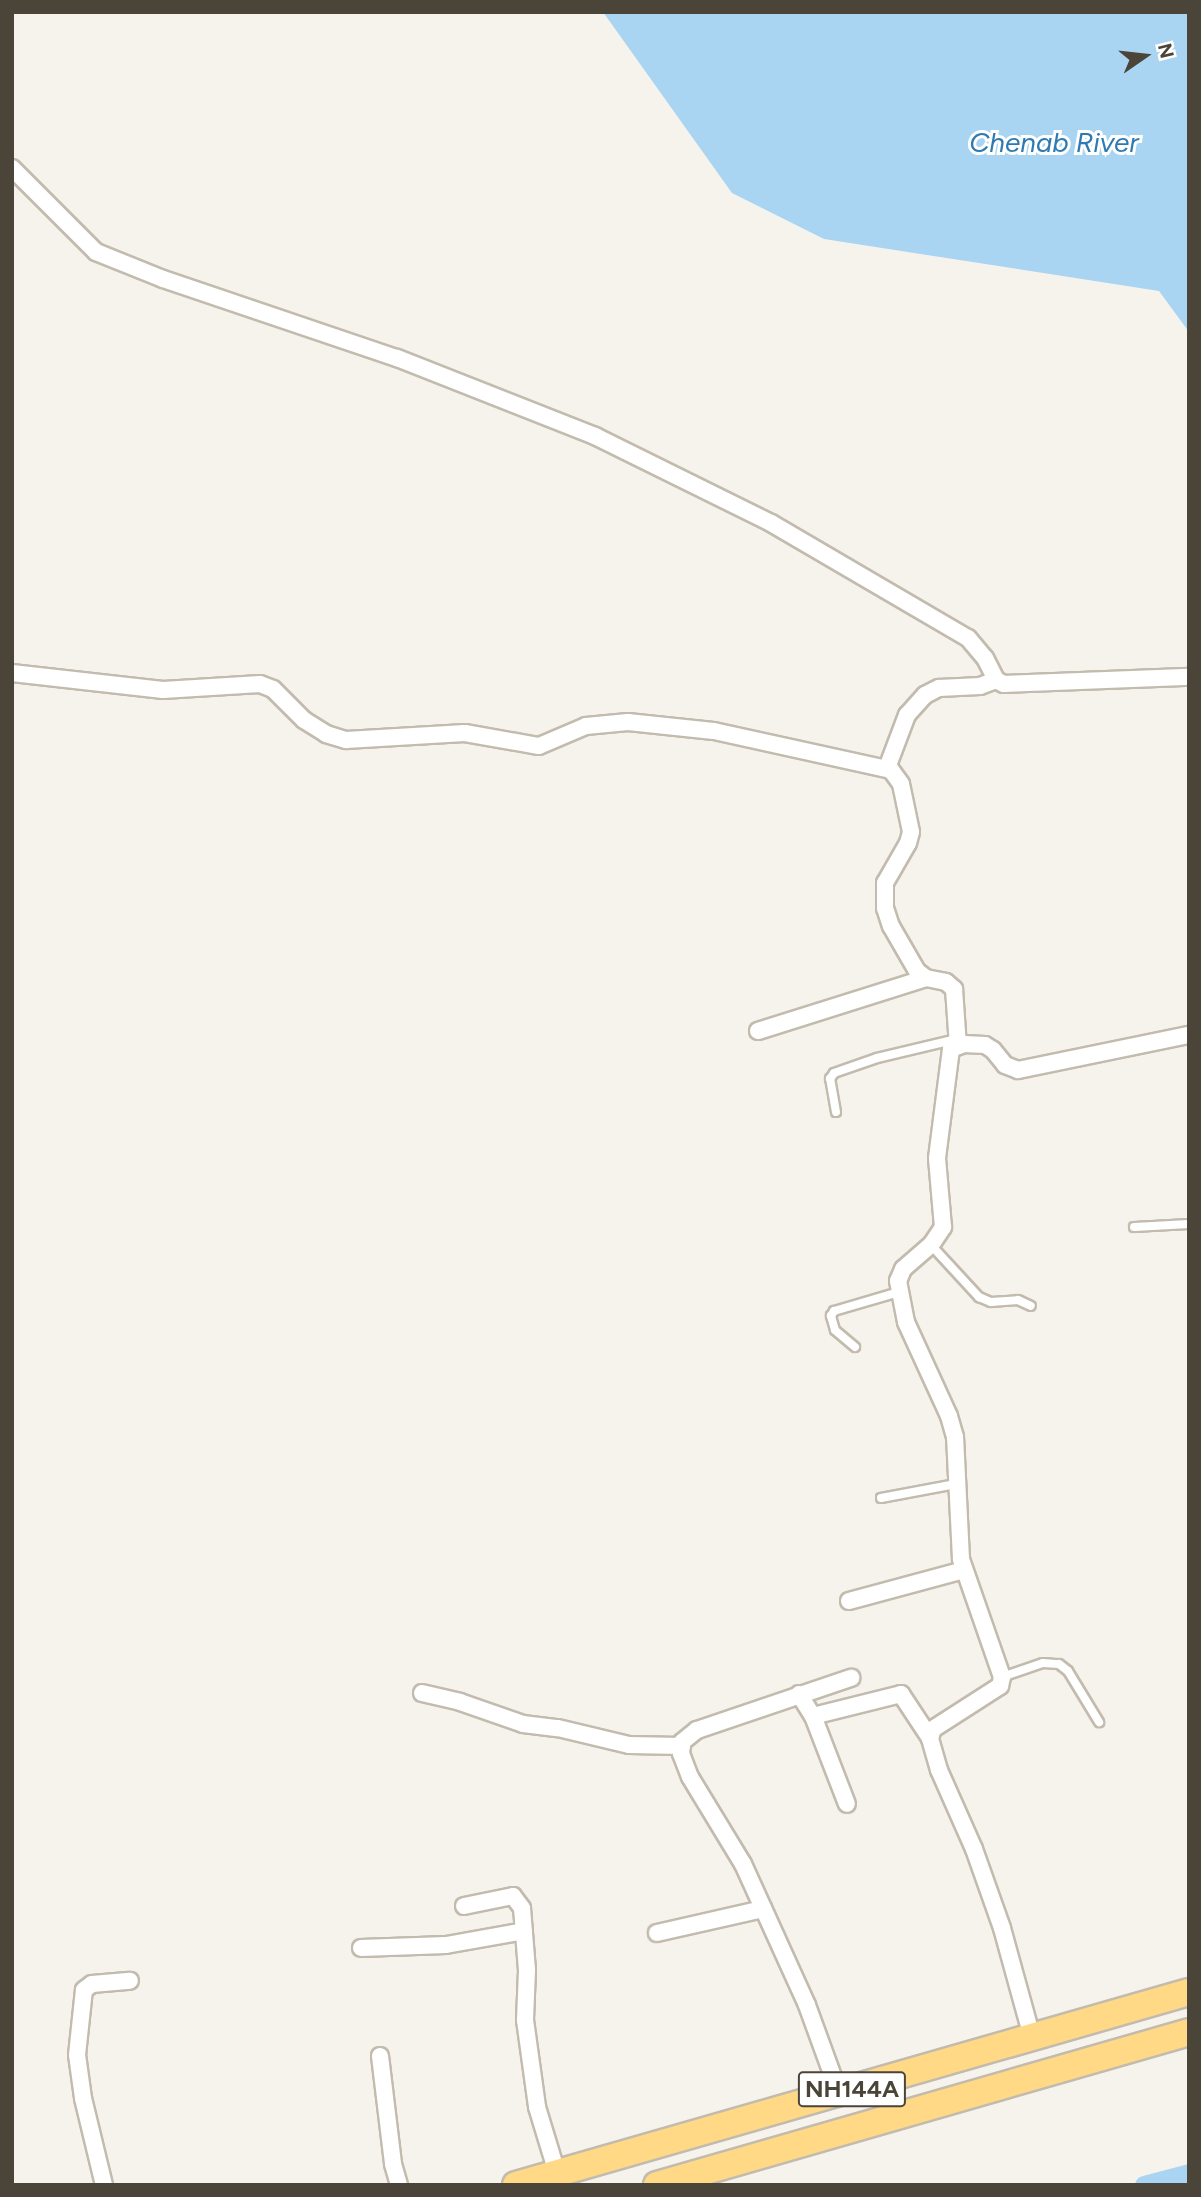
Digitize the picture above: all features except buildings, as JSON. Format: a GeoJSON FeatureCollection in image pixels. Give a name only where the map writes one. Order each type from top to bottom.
{"type":"FeatureCollection","features":[{"type":"Feature","properties":{"kind":"highway","name":"NH144A"},"geometry":{"type":"LineString","coordinates":[[516,2185],[1189,1992]]}},
{"type":"Feature","properties":{"kind":"highway","name":"NH144A"},"geometry":{"type":"LineString","coordinates":[[657,2185],[1189,2032]]}},
{"type":"Feature","properties":{"kind":"street"},"geometry":{"type":"LineString","coordinates":[[12,168],[96,252],[163,279],[397,358],[595,436],[771,523],[968,638],[985,658],[996,680],[1004,684],[1189,677]]}},
{"type":"Feature","properties":{"kind":"street"},"geometry":{"type":"LineString","coordinates":[[12,673],[163,690],[260,684],[273,689],[304,720],[326,734],[346,740],[465,733],[539,746],[586,726],[628,722],[714,731],[887,768],[895,772],[901,784],[911,832],[908,843],[884,883],[885,908],[904,949],[926,978]]}},
{"type":"Feature","properties":{"kind":"street"},"geometry":{"type":"LineString","coordinates":[[887,768],[907,715],[925,695],[939,688],[980,686],[996,680]]}},
{"type":"Feature","properties":{"kind":"street"},"geometry":{"type":"LineString","coordinates":[[758,1031],[926,978],[946,982],[954,989],[957,1043],[949,1055],[950,1072],[937,1158],[943,1227],[930,1245],[903,1269],[899,1292],[906,1322],[949,1416],[955,1437],[956,1484],[964,1570],[1002,1677],[1000,1686],[933,1729],[930,1738]]}},
{"type":"Feature","properties":{"kind":"street"},"geometry":{"type":"LineString","coordinates":[[957,1043],[985,1045],[993,1050],[1005,1065],[1018,1070],[1189,1035]]}},
{"type":"Feature","properties":{"kind":"street"},"geometry":{"type":"LineString","coordinates":[[849,1601],[964,1570]]}},
{"type":"Feature","properties":{"kind":"street"},"geometry":{"type":"LineString","coordinates":[[839,2093],[807,2005],[743,1864],[690,1777],[681,1754],[687,1736],[697,1730],[851,1678]]}},
{"type":"Feature","properties":{"kind":"street"},"geometry":{"type":"LineString","coordinates":[[422,1693],[460,1702],[523,1724],[558,1728],[629,1745],[682,1745]]}},
{"type":"Feature","properties":{"kind":"street"},"geometry":{"type":"LineString","coordinates":[[799,1694],[813,1716],[847,1804]]}},
{"type":"Feature","properties":{"kind":"street"},"geometry":{"type":"LineString","coordinates":[[813,1716],[901,1694],[930,1738],[939,1770],[974,1849],[1002,1928],[1032,2037]]}},
{"type":"Feature","properties":{"kind":"street"},"geometry":{"type":"LineString","coordinates":[[464,1906],[513,1896],[522,1908],[527,1970],[525,2020],[537,2107],[557,2173]]}},
{"type":"Feature","properties":{"kind":"street"},"geometry":{"type":"LineString","coordinates":[[657,1933],[763,1909]]}},
{"type":"Feature","properties":{"kind":"street"},"geometry":{"type":"LineString","coordinates":[[361,1948],[446,1945],[524,1931]]}},
{"type":"Feature","properties":{"kind":"street"},"geometry":{"type":"LineString","coordinates":[[104,2185],[83,2098],[77,2055],[83,1990],[92,1984],[130,1981]]}},
{"type":"Feature","properties":{"kind":"street"},"geometry":{"type":"LineString","coordinates":[[380,2056],[393,2164],[399,2185]]}},
{"type":"Feature","properties":{"kind":"lane"},"geometry":{"type":"LineString","coordinates":[[836,1112],[830,1079],[834,1073],[877,1058],[957,1043]]}},
{"type":"Feature","properties":{"kind":"lane"},"geometry":{"type":"LineString","coordinates":[[1134,1227],[1189,1224]]}},
{"type":"Feature","properties":{"kind":"lane"},"geometry":{"type":"LineString","coordinates":[[930,1245],[979,1297],[991,1302],[1018,1300],[1031,1306]]}},
{"type":"Feature","properties":{"kind":"lane"},"geometry":{"type":"LineString","coordinates":[[855,1347],[835,1330],[831,1316],[834,1311],[899,1292]]}},
{"type":"Feature","properties":{"kind":"lane"},"geometry":{"type":"LineString","coordinates":[[881,1498],[956,1484]]}},
{"type":"Feature","properties":{"kind":"lane"},"geometry":{"type":"LineString","coordinates":[[1002,1677],[1043,1663],[1059,1664],[1068,1671],[1099,1722]]}},
{"type":"Feature","properties":{"kind":"water","name":"Chenab River"},"geometry":{"type":"Polygon","coordinates":[[[603,12],[1189,12],[1189,332],[1159,291],[824,239],[732,193],[603,12]]]}},
{"type":"Feature","properties":{"kind":"waterway"},"geometry":{"type":"LineString","coordinates":[[1144,2185],[1189,2173]]}}]}
